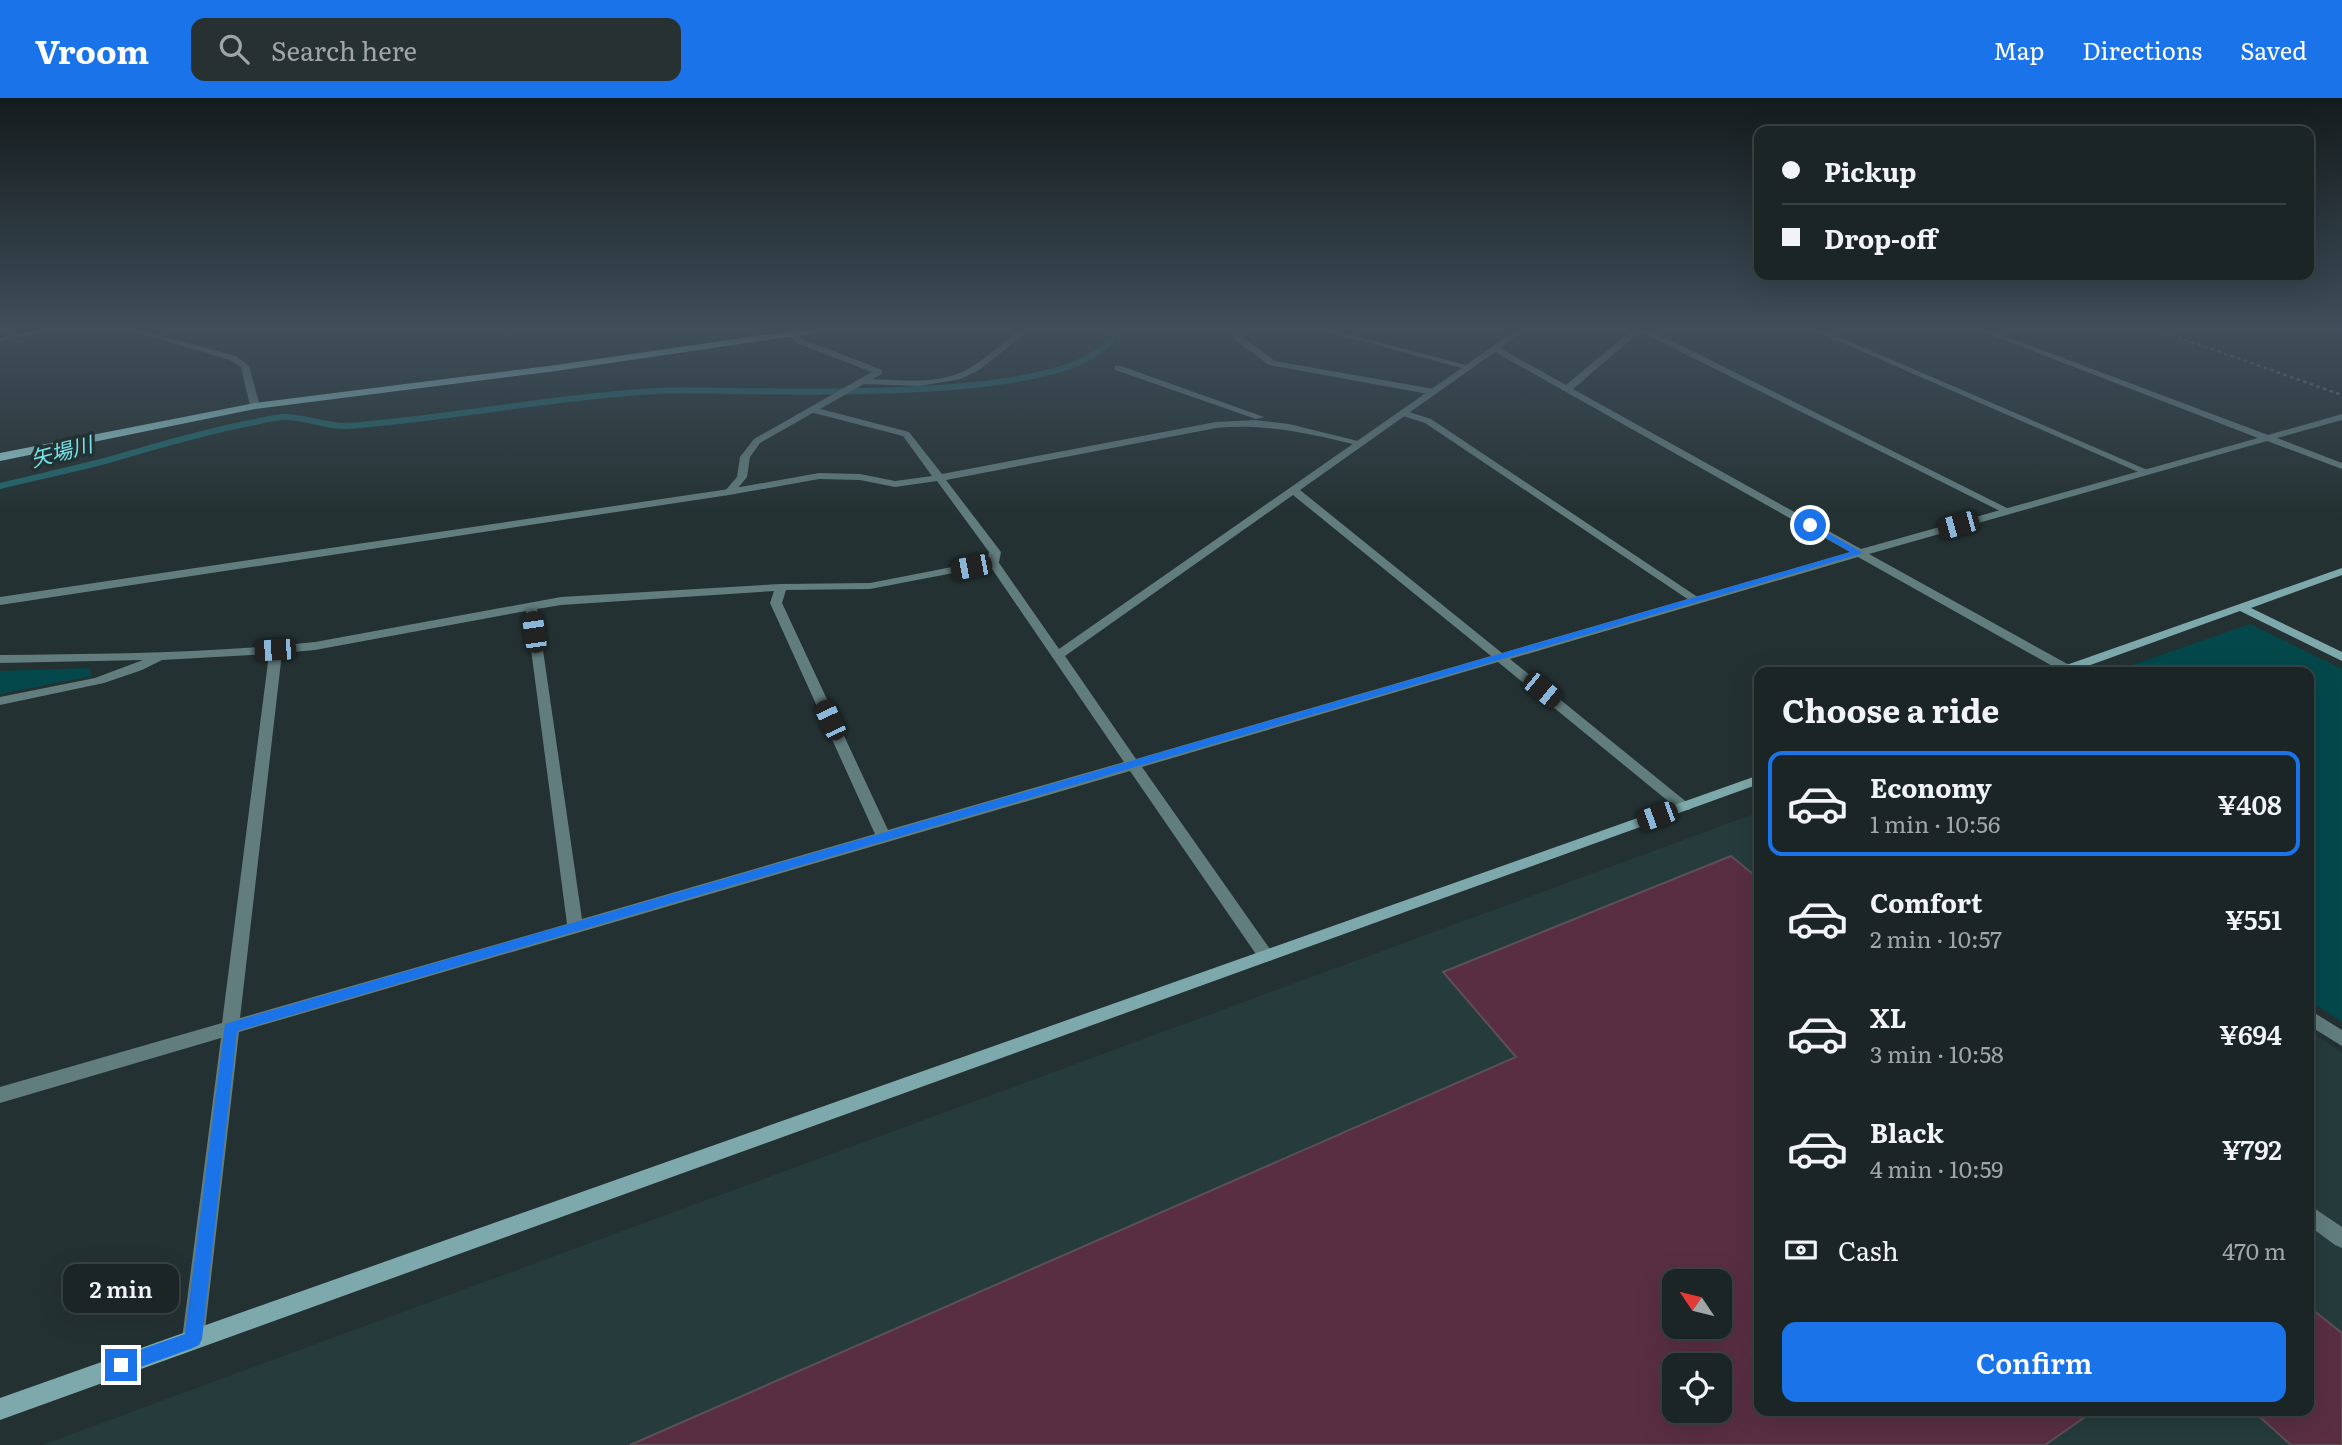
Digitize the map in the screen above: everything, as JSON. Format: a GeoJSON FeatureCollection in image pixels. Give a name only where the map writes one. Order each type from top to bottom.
{"type":"FeatureCollection","features":[{"type":"Feature","properties":{"kind":"main road"},"geometry":{"type":"LineString","coordinates":[[0,457],[256,406],[354,393]]}},
{"type":"Feature","properties":{"kind":"street"},"geometry":{"type":"LineString","coordinates":[[252,393],[256,406]]}},
{"type":"Feature","properties":{"kind":"street"},"geometry":{"type":"LineString","coordinates":[[729,492],[744,478],[745,457],[749,448],[757,441],[845,393]]}},
{"type":"Feature","properties":{"kind":"street"},"geometry":{"type":"LineString","coordinates":[[1190,393],[1274,422],[1361,443]]}},
{"type":"Feature","properties":{"kind":"street"},"geometry":{"type":"LineString","coordinates":[[1057,656],[1433,393]]}},
{"type":"Feature","properties":{"kind":"street"},"geometry":{"type":"LineString","coordinates":[[1574,393],[2056,667]]}},
{"type":"Feature","properties":{"kind":"street"},"geometry":{"type":"LineString","coordinates":[[1774,393],[2008,511]]}},
{"type":"Feature","properties":{"kind":"street"},"geometry":{"type":"LineString","coordinates":[[1963,393],[2147,472]]}},
{"type":"Feature","properties":{"kind":"street"},"geometry":{"type":"LineString","coordinates":[[2149,393],[2342,466]]}},
{"type":"Feature","properties":{"kind":"street"},"geometry":{"type":"LineString","coordinates":[[813,410],[906,434],[995,552],[993,562],[1266,956]]}},
{"type":"Feature","properties":{"kind":"street"},"geometry":{"type":"LineString","coordinates":[[1403,413],[1428,421],[1696,600]]}},
{"type":"Feature","properties":{"kind":"street"},"geometry":{"type":"LineString","coordinates":[[0,1095],[1696,600],[2342,417]]}},
{"type":"Feature","properties":{"kind":"street"},"geometry":{"type":"LineString","coordinates":[[0,601],[729,492],[819,476],[860,477],[895,484],[1216,425],[1250,421],[1274,422]]}},
{"type":"Feature","properties":{"kind":"street"},"geometry":{"type":"LineString","coordinates":[[1294,490],[1684,807]]}},
{"type":"Feature","properties":{"kind":"street"},"geometry":{"type":"LineString","coordinates":[[0,659],[160,656],[275,650],[315,646],[531,606],[638,595],[781,587],[870,586],[993,562]]}},
{"type":"Feature","properties":{"kind":"street"},"geometry":{"type":"LineString","coordinates":[[2074,667],[2342,571]]}},
{"type":"Feature","properties":{"kind":"street"},"geometry":{"type":"LineString","coordinates":[[781,587],[776,603],[884,837]]}},
{"type":"Feature","properties":{"kind":"street"},"geometry":{"type":"LineString","coordinates":[[531,606],[575,927]]}},
{"type":"Feature","properties":{"kind":"street"},"geometry":{"type":"LineString","coordinates":[[2240,607],[2342,657]]}},
{"type":"Feature","properties":{"kind":"street"},"geometry":{"type":"LineString","coordinates":[[193,1339],[275,650]]}},
{"type":"Feature","properties":{"kind":"street"},"geometry":{"type":"LineString","coordinates":[[0,701],[109,678],[132,671],[160,656]]}},
{"type":"Feature","properties":{"kind":"street"},"geometry":{"type":"LineString","coordinates":[[0,1409],[1754,784]]}},
{"type":"Feature","properties":{"kind":"street"},"geometry":{"type":"LineString","coordinates":[[2314,1020],[2342,1038]]}},
{"type":"Feature","properties":{"kind":"street"},"geometry":{"type":"LineString","coordinates":[[2314,1218],[2342,1239]]}},
{"type":"Feature","properties":{"kind":"shaded area"},"geometry":{"type":"Polygon","coordinates":[[[2250,624],[2342,669],[2342,1022],[2314,1004],[2314,667],[2126,667],[2250,624]]]}},
{"type":"Feature","properties":{"kind":"shaded area"},"geometry":{"type":"Polygon","coordinates":[[[90,668],[91,676],[0,694],[0,671],[90,668]]]}},
{"type":"Feature","properties":{"kind":"shaded area"},"geometry":{"type":"Polygon","coordinates":[[[1754,814],[1754,1416],[2314,1416],[2314,1034],[2342,1053],[2342,1445],[42,1445],[1754,814]]]}},
{"type":"Feature","properties":{"kind":"building"},"geometry":{"type":"Polygon","coordinates":[[[1731,856],[1754,875],[1754,1416],[2086,1416],[2045,1445],[630,1445],[1516,1057],[1443,972],[1731,856]]]}},
{"type":"Feature","properties":{"kind":"building"},"geometry":{"type":"Polygon","coordinates":[[[2314,1311],[2342,1333],[2342,1445],[2291,1445],[2259,1416],[2314,1416],[2314,1311]]]}},
{"type":"Feature","properties":{"kind":"waterway","name":"矢場川"},"geometry":{"type":"LineString","coordinates":[[0,486],[98,463],[211,431],[280,417],[348,426],[632,393]]}},
{"type":"Feature","properties":{"kind":"route"},"geometry":{"type":"LineString","coordinates":[[121,1365],[193,1339],[230,1027],[1859,553],[1810,525]]}}]}
